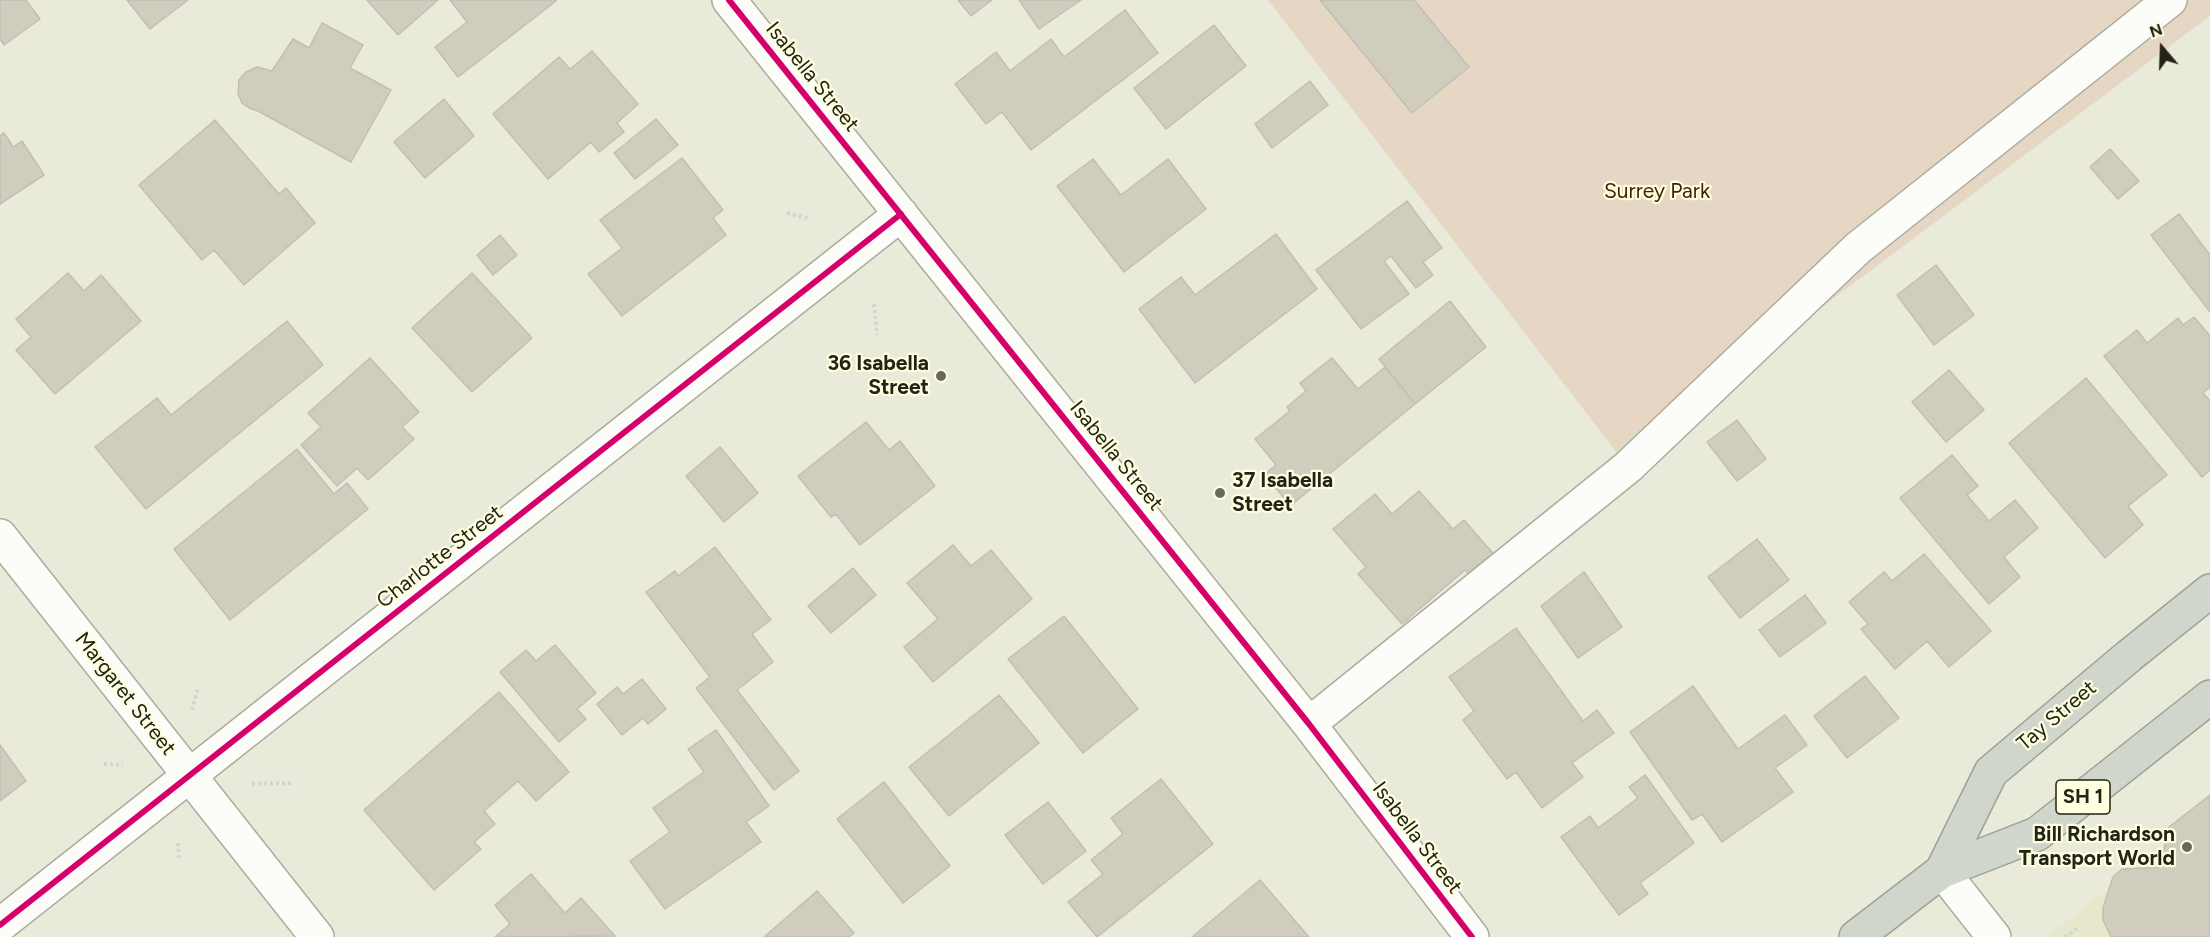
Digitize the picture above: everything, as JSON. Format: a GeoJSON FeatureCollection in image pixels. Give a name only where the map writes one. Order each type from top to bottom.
{"type":"FeatureCollection","features":[{"type":"Feature","properties":{"kind":"highway","name":"Tay Street"},"geometry":{"type":"LineString","coordinates":[[1942,871],[1991,772],[2210,591]]}},
{"type":"Feature","properties":{"kind":"highway","name":"Tay Street"},"geometry":{"type":"LineString","coordinates":[[1856,937],[1942,871],[2037,834],[2210,697]]}},
{"type":"Feature","properties":{"kind":"street","name":"Isabella Street"},"geometry":{"type":"LineString","coordinates":[[729,0],[1309,724],[1472,937]]}},
{"type":"Feature","properties":{"kind":"street"},"geometry":{"type":"LineString","coordinates":[[1309,724],[1628,467],[1858,248],[2170,0]]}},
{"type":"Feature","properties":{"kind":"street","name":"Charlotte Street"},"geometry":{"type":"LineString","coordinates":[[0,925],[901,214]]}},
{"type":"Feature","properties":{"kind":"street","name":"Margaret Street"},"geometry":{"type":"LineString","coordinates":[[0,536],[317,937]]}},
{"type":"Feature","properties":{"kind":"street"},"geometry":{"type":"LineString","coordinates":[[1942,871],[1994,937]]}},
{"type":"Feature","properties":{"kind":"path"},"geometry":{"type":"LineString","coordinates":[[787,213],[810,219]]}},
{"type":"Feature","properties":{"kind":"path"},"geometry":{"type":"LineString","coordinates":[[874,304],[877,335]]}},
{"type":"Feature","properties":{"kind":"path"},"geometry":{"type":"LineString","coordinates":[[192,710],[198,688]]}},
{"type":"Feature","properties":{"kind":"path"},"geometry":{"type":"LineString","coordinates":[[104,764],[123,765]]}},
{"type":"Feature","properties":{"kind":"path"},"geometry":{"type":"LineString","coordinates":[[251,784],[291,783]]}},
{"type":"Feature","properties":{"kind":"path"},"geometry":{"type":"LineString","coordinates":[[178,843],[179,861]]}},
{"type":"Feature","properties":{"kind":"path"},"geometry":{"type":"LineString","coordinates":[[2066,937],[2079,927]]}},
{"type":"Feature","properties":{"kind":"shaded area","name":"Bill Richardson Transport World"},"geometry":{"type":"Polygon","coordinates":[[[2210,809],[2210,937],[2047,937],[2210,809]]]}},
{"type":"Feature","properties":{"kind":"green space","name":"Surrey Park"},"geometry":{"type":"Polygon","coordinates":[[[1268,0],[2210,0],[2210,16],[1625,455],[1628,467],[1268,0]]]}},
{"type":"Feature","properties":{"kind":"building"},"geometry":{"type":"Polygon","coordinates":[[[0,0],[26,0],[40,19],[4,45],[0,39],[0,0]]]}},
{"type":"Feature","properties":{"kind":"building"},"geometry":{"type":"Polygon","coordinates":[[[127,0],[188,0],[150,29],[127,0]]]}},
{"type":"Feature","properties":{"kind":"building"},"geometry":{"type":"Polygon","coordinates":[[[367,0],[438,0],[398,35],[367,0]]]}},
{"type":"Feature","properties":{"kind":"building"},"geometry":{"type":"Polygon","coordinates":[[[450,0],[556,1],[458,77],[435,47],[467,22],[450,0]]]}},
{"type":"Feature","properties":{"kind":"building"},"geometry":{"type":"Polygon","coordinates":[[[958,0],[992,0],[971,16],[958,0]]]}},
{"type":"Feature","properties":{"kind":"building"},"geometry":{"type":"Polygon","coordinates":[[[1019,0],[1081,0],[1039,29],[1019,0]]]}},
{"type":"Feature","properties":{"kind":"building"},"geometry":{"type":"Polygon","coordinates":[[[1320,0],[1414,0],[1469,67],[1412,113],[1320,0]]]}},
{"type":"Feature","properties":{"kind":"building"},"geometry":{"type":"Polygon","coordinates":[[[1125,10],[1158,53],[1031,150],[1002,112],[986,124],[955,84],[996,52],[1010,71],[1051,39],[1064,57],[1125,10]]]}},
{"type":"Feature","properties":{"kind":"building"},"geometry":{"type":"Polygon","coordinates":[[[322,23],[363,45],[350,68],[391,90],[351,162],[249,108],[242,103],[238,94],[239,80],[246,72],[257,67],[272,71],[293,39],[309,48],[322,23]]]}},
{"type":"Feature","properties":{"kind":"building"},"geometry":{"type":"Polygon","coordinates":[[[1214,25],[1246,66],[1166,129],[1134,88],[1214,25]]]}},
{"type":"Feature","properties":{"kind":"building"},"geometry":{"type":"Polygon","coordinates":[[[592,51],[638,104],[617,123],[624,132],[599,152],[591,142],[548,179],[493,114],[559,57],[570,69],[592,51]]]}},
{"type":"Feature","properties":{"kind":"building"},"geometry":{"type":"Polygon","coordinates":[[[1310,81],[1328,105],[1272,148],[1255,124],[1310,81]]]}},
{"type":"Feature","properties":{"kind":"building"},"geometry":{"type":"Polygon","coordinates":[[[444,99],[474,136],[425,178],[394,142],[444,99]]]}},
{"type":"Feature","properties":{"kind":"building"},"geometry":{"type":"Polygon","coordinates":[[[656,119],[678,145],[635,179],[614,153],[656,119]]]}},
{"type":"Feature","properties":{"kind":"building"},"geometry":{"type":"Polygon","coordinates":[[[215,120],[279,194],[286,188],[315,223],[244,285],[214,250],[202,260],[139,185],[215,120]]]}},
{"type":"Feature","properties":{"kind":"building"},"geometry":{"type":"Polygon","coordinates":[[[4,133],[13,147],[22,141],[44,175],[0,204],[0,136],[4,133]]]}},
{"type":"Feature","properties":{"kind":"building"},"geometry":{"type":"Polygon","coordinates":[[[2110,149],[2139,181],[2118,199],[2090,167],[2110,149]]]}},
{"type":"Feature","properties":{"kind":"building"},"geometry":{"type":"Polygon","coordinates":[[[682,158],[723,210],[713,218],[726,235],[622,316],[588,274],[622,248],[600,220],[682,158]]]}},
{"type":"Feature","properties":{"kind":"building"},"geometry":{"type":"Polygon","coordinates":[[[1093,159],[1121,195],[1168,159],[1206,209],[1124,272],[1057,186],[1093,159]]]}},
{"type":"Feature","properties":{"kind":"building"},"geometry":{"type":"Polygon","coordinates":[[[1407,201],[1442,248],[1423,262],[1433,275],[1416,288],[1391,256],[1384,261],[1409,294],[1361,329],[1316,270],[1407,201]]]}},
{"type":"Feature","properties":{"kind":"building"},"geometry":{"type":"Polygon","coordinates":[[[2179,214],[2210,255],[2210,312],[2151,235],[2179,214]]]}},
{"type":"Feature","properties":{"kind":"building"},"geometry":{"type":"Polygon","coordinates":[[[1276,234],[1317,289],[1195,383],[1139,309],[1181,277],[1195,295],[1276,234]]]}},
{"type":"Feature","properties":{"kind":"building"},"geometry":{"type":"Polygon","coordinates":[[[500,235],[517,255],[493,275],[477,255],[500,235]]]}},
{"type":"Feature","properties":{"kind":"building"},"geometry":{"type":"Polygon","coordinates":[[[1936,265],[1974,315],[1934,345],[1897,295],[1936,265]]]}},
{"type":"Feature","properties":{"kind":"building"},"geometry":{"type":"Polygon","coordinates":[[[68,273],[84,291],[101,275],[141,321],[55,394],[16,350],[31,337],[16,319],[68,273]]]}},
{"type":"Feature","properties":{"kind":"building"},"geometry":{"type":"Polygon","coordinates":[[[472,273],[532,338],[472,392],[412,328],[472,273]]]}},
{"type":"Feature","properties":{"kind":"building"},"geometry":{"type":"Polygon","coordinates":[[[1450,301],[1486,347],[1415,404],[1379,359],[1450,301]]]}},
{"type":"Feature","properties":{"kind":"building"},"geometry":{"type":"Polygon","coordinates":[[[2194,317],[2210,336],[2210,387],[2203,393],[2210,401],[2210,470],[2202,477],[2104,356],[2137,330],[2147,343],[2178,318],[2183,325],[2194,317]]]}},
{"type":"Feature","properties":{"kind":"building"},"geometry":{"type":"Polygon","coordinates":[[[287,321],[323,365],[146,509],[95,447],[157,398],[171,415],[287,321]]]}},
{"type":"Feature","properties":{"kind":"building"},"geometry":{"type":"Polygon","coordinates":[[[370,358],[419,412],[402,427],[414,439],[368,480],[357,468],[337,486],[301,445],[321,427],[308,413],[370,358]]]}},
{"type":"Feature","properties":{"kind":"building"},"geometry":{"type":"Polygon","coordinates":[[[1332,358],[1358,389],[1385,367],[1415,404],[1290,506],[1265,474],[1276,465],[1255,439],[1290,411],[1287,407],[1306,391],[1300,383],[1332,358]]]}},
{"type":"Feature","properties":{"kind":"building"},"geometry":{"type":"Polygon","coordinates":[[[1949,370],[1984,410],[1946,442],[1912,402],[1949,370]]]}},
{"type":"Feature","properties":{"kind":"building"},"geometry":{"type":"Polygon","coordinates":[[[2086,378],[2167,475],[2128,506],[2143,525],[2105,558],[2009,443],[2086,378]]]}},
{"type":"Feature","properties":{"kind":"building"},"geometry":{"type":"Polygon","coordinates":[[[1737,420],[1766,459],[1737,481],[1707,442],[1737,420]]]}},
{"type":"Feature","properties":{"kind":"building"},"geometry":{"type":"Polygon","coordinates":[[[866,422],[889,450],[900,441],[935,486],[860,545],[836,514],[831,517],[798,476],[866,422]]]}},
{"type":"Feature","properties":{"kind":"building"},"geometry":{"type":"Polygon","coordinates":[[[720,447],[758,493],[724,522],[686,476],[720,447]]]}},
{"type":"Feature","properties":{"kind":"building"},"geometry":{"type":"Polygon","coordinates":[[[297,449],[334,494],[347,483],[368,509],[230,620],[174,549],[297,449]]]}},
{"type":"Feature","properties":{"kind":"building"},"geometry":{"type":"Polygon","coordinates":[[[1952,455],[1978,486],[1967,495],[1989,521],[2015,500],[2038,528],[2004,557],[2020,577],[1989,604],[1900,498],[1952,455]]]}},
{"type":"Feature","properties":{"kind":"building"},"geometry":{"type":"Polygon","coordinates":[[[1419,491],[1453,529],[1464,520],[1497,558],[1473,579],[1465,570],[1402,624],[1358,574],[1366,567],[1333,529],[1375,494],[1392,514],[1419,491]]]}},
{"type":"Feature","properties":{"kind":"building"},"geometry":{"type":"Polygon","coordinates":[[[1757,539],[1789,580],[1740,618],[1708,577],[1757,539]]]}},
{"type":"Feature","properties":{"kind":"building"},"geometry":{"type":"Polygon","coordinates":[[[953,545],[971,566],[991,550],[1032,599],[933,682],[904,647],[938,619],[907,583],[953,545]]]}},
{"type":"Feature","properties":{"kind":"building"},"geometry":{"type":"Polygon","coordinates":[[[715,547],[771,620],[752,634],[773,662],[737,690],[799,771],[774,790],[696,688],[710,677],[646,592],[675,571],[678,576],[715,547]]]}},
{"type":"Feature","properties":{"kind":"building"},"geometry":{"type":"Polygon","coordinates":[[[1924,554],[1991,631],[1949,667],[1927,641],[1895,669],[1861,629],[1868,624],[1849,602],[1884,572],[1892,581],[1924,554]]]}},
{"type":"Feature","properties":{"kind":"building"},"geometry":{"type":"Polygon","coordinates":[[[853,568],[876,595],[831,633],[808,606],[853,568]]]}},
{"type":"Feature","properties":{"kind":"building"},"geometry":{"type":"Polygon","coordinates":[[[1584,572],[1622,627],[1578,658],[1541,606],[1584,572]]]}},
{"type":"Feature","properties":{"kind":"building"},"geometry":{"type":"Polygon","coordinates":[[[1805,595],[1826,623],[1780,657],[1759,630],[1805,595]]]}},
{"type":"Feature","properties":{"kind":"building"},"geometry":{"type":"Polygon","coordinates":[[[1064,616],[1138,709],[1083,753],[1008,659],[1064,616]]]}},
{"type":"Feature","properties":{"kind":"building"},"geometry":{"type":"Polygon","coordinates":[[[1516,628],[1583,721],[1597,710],[1614,733],[1572,763],[1583,777],[1542,808],[1516,772],[1507,779],[1463,720],[1474,711],[1449,677],[1516,628]]]}},
{"type":"Feature","properties":{"kind":"building"},"geometry":{"type":"Polygon","coordinates":[[[555,645],[596,693],[577,709],[586,719],[559,742],[500,672],[526,650],[536,661],[555,645]]]}},
{"type":"Feature","properties":{"kind":"building"},"geometry":{"type":"Polygon","coordinates":[[[1865,676],[1899,718],[1847,758],[1814,716],[1865,676]]]}},
{"type":"Feature","properties":{"kind":"building"},"geometry":{"type":"Polygon","coordinates":[[[642,679],[666,709],[648,724],[643,718],[622,735],[597,704],[617,687],[623,694],[642,679]]]}},
{"type":"Feature","properties":{"kind":"building"},"geometry":{"type":"Polygon","coordinates":[[[1693,686],[1738,749],[1785,715],[1807,745],[1775,768],[1793,792],[1722,842],[1702,814],[1692,820],[1630,732],[1693,686]]]}},
{"type":"Feature","properties":{"kind":"building"},"geometry":{"type":"Polygon","coordinates":[[[499,692],[569,772],[536,801],[518,781],[484,811],[495,824],[474,842],[481,849],[434,890],[364,810],[499,692]]]}},
{"type":"Feature","properties":{"kind":"building"},"geometry":{"type":"Polygon","coordinates":[[[999,695],[1039,743],[949,816],[909,767],[999,695]]]}},
{"type":"Feature","properties":{"kind":"building"},"geometry":{"type":"Polygon","coordinates":[[[716,730],[769,806],[746,822],[761,842],[665,909],[630,861],[670,832],[653,808],[704,772],[688,749],[716,730]]]}},
{"type":"Feature","properties":{"kind":"building"},"geometry":{"type":"Polygon","coordinates":[[[0,745],[26,781],[0,801],[0,745]]]}},
{"type":"Feature","properties":{"kind":"building"},"geometry":{"type":"Polygon","coordinates":[[[1645,775],[1694,843],[1640,883],[1648,894],[1619,915],[1561,837],[1590,816],[1598,828],[1638,798],[1629,787],[1645,775]]]}},
{"type":"Feature","properties":{"kind":"building"},"geometry":{"type":"Polygon","coordinates":[[[1161,779],[1213,844],[1097,937],[1068,902],[1103,874],[1091,860],[1123,834],[1111,818],[1161,779]]]}},
{"type":"Feature","properties":{"kind":"building"},"geometry":{"type":"Polygon","coordinates":[[[884,782],[950,866],[903,903],[837,819],[884,782]]]}},
{"type":"Feature","properties":{"kind":"building","name":"Bill Richardson Transport World"},"geometry":{"type":"Polygon","coordinates":[[[2210,795],[2210,937],[2111,937],[2103,920],[2103,908],[2113,877],[2122,869],[2160,867],[2169,827],[2210,795]]]}},
{"type":"Feature","properties":{"kind":"building"},"geometry":{"type":"Polygon","coordinates":[[[1048,802],[1086,851],[1043,884],[1005,835],[1048,802]]]}},
{"type":"Feature","properties":{"kind":"building"},"geometry":{"type":"Polygon","coordinates":[[[531,874],[565,913],[581,898],[615,936],[495,937],[510,924],[495,905],[531,874]]]}},
{"type":"Feature","properties":{"kind":"building"},"geometry":{"type":"Polygon","coordinates":[[[1260,880],[1309,937],[1192,937],[1260,880]]]}},
{"type":"Feature","properties":{"kind":"building"},"geometry":{"type":"Polygon","coordinates":[[[817,891],[854,933],[849,937],[764,937],[817,891]]]}},
{"type":"Feature","properties":{"kind":"cycle path"},"geometry":{"type":"LineString","coordinates":[[729,0],[1309,724],[1472,937]]}},
{"type":"Feature","properties":{"kind":"cycle path"},"geometry":{"type":"LineString","coordinates":[[0,925],[901,214]]}},
{"type":"Feature","properties":{"kind":"place","name":"36 Isabella Street"},"geometry":{"type":"Point","coordinates":[941,376]}},
{"type":"Feature","properties":{"kind":"place","name":"37 Isabella Street"},"geometry":{"type":"Point","coordinates":[1220,493]}},
{"type":"Feature","properties":{"kind":"place","name":"Bill Richardson Transport World"},"geometry":{"type":"Point","coordinates":[2187,847]}}]}
